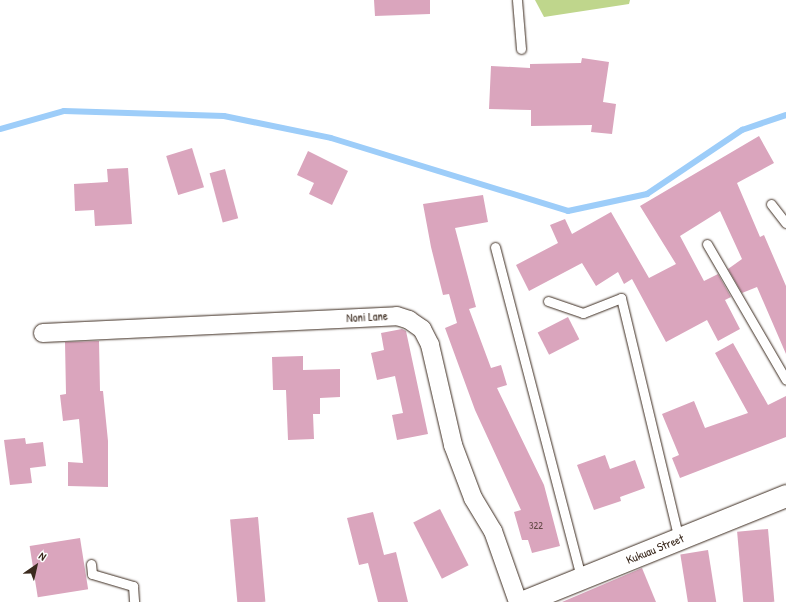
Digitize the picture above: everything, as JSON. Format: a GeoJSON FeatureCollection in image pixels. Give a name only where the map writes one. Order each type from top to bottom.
{"type":"FeatureCollection","features":[{"type":"Feature","properties":{"kind":"street","name":"Noni Lane"},"geometry":{"type":"LineString","coordinates":[[43,332],[397,316],[409,320],[422,329],[430,346],[453,445],[474,498],[493,531],[518,602]]}},
{"type":"Feature","properties":{"kind":"street","name":"Kukuau Street"},"geometry":{"type":"LineString","coordinates":[[524,602],[786,496]]}},
{"type":"Feature","properties":{"kind":"lane"},"geometry":{"type":"LineString","coordinates":[[517,0],[520,49]]}},
{"type":"Feature","properties":{"kind":"lane"},"geometry":{"type":"LineString","coordinates":[[771,204],[786,223]]}},
{"type":"Feature","properties":{"kind":"lane"},"geometry":{"type":"LineString","coordinates":[[707,244],[786,380]]}},
{"type":"Feature","properties":{"kind":"lane"},"geometry":{"type":"LineString","coordinates":[[495,247],[581,579]]}},
{"type":"Feature","properties":{"kind":"lane"},"geometry":{"type":"LineString","coordinates":[[548,301],[583,313],[621,298],[679,540]]}},
{"type":"Feature","properties":{"kind":"lane"},"geometry":{"type":"LineString","coordinates":[[91,564],[92,574],[133,586],[134,602]]}},
{"type":"Feature","properties":{"kind":"green space"},"geometry":{"type":"Polygon","coordinates":[[[535,0],[630,0],[629,4],[544,17],[535,0]]]}},
{"type":"Feature","properties":{"kind":"building"},"geometry":{"type":"Polygon","coordinates":[[[374,0],[430,0],[430,14],[375,16],[374,0]]]}},
{"type":"Feature","properties":{"kind":"building"},"geometry":{"type":"Polygon","coordinates":[[[582,58],[609,62],[603,102],[616,104],[612,134],[591,132],[592,125],[531,126],[531,110],[489,109],[491,66],[530,68],[530,64],[581,63],[582,58]]]}},
{"type":"Feature","properties":{"kind":"building"},"geometry":{"type":"Polygon","coordinates":[[[759,136],[774,163],[737,183],[760,237],[764,235],[786,286],[786,354],[757,287],[742,293],[728,269],[742,259],[720,211],[680,236],[704,281],[718,274],[731,297],[725,300],[740,329],[718,341],[707,320],[666,342],[632,279],[624,284],[618,272],[596,286],[582,263],[529,291],[516,265],[558,243],[550,225],[565,219],[572,234],[611,212],[649,278],[676,264],[640,206],[759,136]]]}},
{"type":"Feature","properties":{"kind":"building"},"geometry":{"type":"Polygon","coordinates":[[[192,148],[204,187],[178,195],[166,156],[192,148]]]}},
{"type":"Feature","properties":{"kind":"building"},"geometry":{"type":"Polygon","coordinates":[[[308,151],[348,171],[332,205],[309,194],[314,183],[297,175],[308,151]]]}},
{"type":"Feature","properties":{"kind":"building"},"geometry":{"type":"Polygon","coordinates":[[[128,168],[132,224],[95,226],[94,210],[75,211],[74,184],[108,182],[107,169],[128,168]]]}},
{"type":"Feature","properties":{"kind":"building"},"geometry":{"type":"Polygon","coordinates":[[[225,169],[238,218],[223,222],[210,173],[225,169]]]}},
{"type":"Feature","properties":{"kind":"building"},"geometry":{"type":"Polygon","coordinates":[[[483,195],[488,222],[455,228],[476,307],[469,309],[491,368],[501,365],[507,385],[497,388],[544,485],[560,546],[532,553],[528,540],[522,540],[514,512],[521,510],[475,410],[445,328],[457,323],[449,294],[443,295],[431,247],[423,204],[483,195]]]}},
{"type":"Feature","properties":{"kind":"building"},"geometry":{"type":"Polygon","coordinates":[[[568,317],[579,339],[549,355],[538,332],[568,317]]]}},
{"type":"Feature","properties":{"kind":"building"},"geometry":{"type":"Polygon","coordinates":[[[402,329],[406,331],[428,434],[397,440],[392,415],[403,413],[395,376],[377,380],[371,353],[384,350],[381,333],[402,329]]]}},
{"type":"Feature","properties":{"kind":"building"},"geometry":{"type":"Polygon","coordinates":[[[99,341],[100,391],[103,391],[108,441],[108,487],[68,486],[68,462],[83,463],[79,419],[63,421],[60,395],[66,394],[65,342],[99,341]]]}},
{"type":"Feature","properties":{"kind":"building"},"geometry":{"type":"Polygon","coordinates":[[[733,343],[768,405],[786,396],[786,437],[680,478],[672,458],[679,455],[662,414],[694,401],[705,428],[748,413],[715,353],[733,343]]]}},
{"type":"Feature","properties":{"kind":"building"},"geometry":{"type":"Polygon","coordinates":[[[303,356],[303,370],[340,369],[340,397],[320,398],[320,414],[313,414],[314,439],[288,440],[286,390],[273,390],[272,357],[303,356]]]}},
{"type":"Feature","properties":{"kind":"building"},"geometry":{"type":"Polygon","coordinates":[[[25,438],[26,444],[43,442],[46,466],[30,468],[32,483],[10,485],[4,440],[25,438]]]}},
{"type":"Feature","properties":{"kind":"building"},"geometry":{"type":"Polygon","coordinates":[[[605,455],[610,469],[635,460],[645,488],[620,497],[621,501],[594,510],[577,465],[605,455]]]}},
{"type":"Feature","properties":{"kind":"building"},"geometry":{"type":"Polygon","coordinates":[[[440,509],[469,565],[442,579],[413,523],[440,509]]]}},
{"type":"Feature","properties":{"kind":"building"},"geometry":{"type":"Polygon","coordinates":[[[373,512],[384,555],[396,552],[408,602],[378,602],[368,563],[359,565],[347,518],[373,512]]]}},
{"type":"Feature","properties":{"kind":"building"},"geometry":{"type":"Polygon","coordinates":[[[258,517],[265,602],[237,602],[230,519],[258,517]]]}},
{"type":"Feature","properties":{"kind":"building"},"geometry":{"type":"Polygon","coordinates":[[[768,529],[774,602],[743,602],[737,532],[768,529]]]}},
{"type":"Feature","properties":{"kind":"building"},"geometry":{"type":"Polygon","coordinates":[[[80,538],[88,589],[38,597],[30,546],[80,538]]]}},
{"type":"Feature","properties":{"kind":"building"},"geometry":{"type":"Polygon","coordinates":[[[708,550],[716,602],[688,602],[680,554],[708,550]]]}},
{"type":"Feature","properties":{"kind":"building"},"geometry":{"type":"Polygon","coordinates":[[[642,568],[656,602],[562,602],[642,568]]]}},
{"type":"Feature","properties":{"kind":"waterway"},"geometry":{"type":"LineString","coordinates":[[0,129],[64,111],[224,116],[331,138],[568,211],[647,194],[742,130],[786,115]]}}]}
